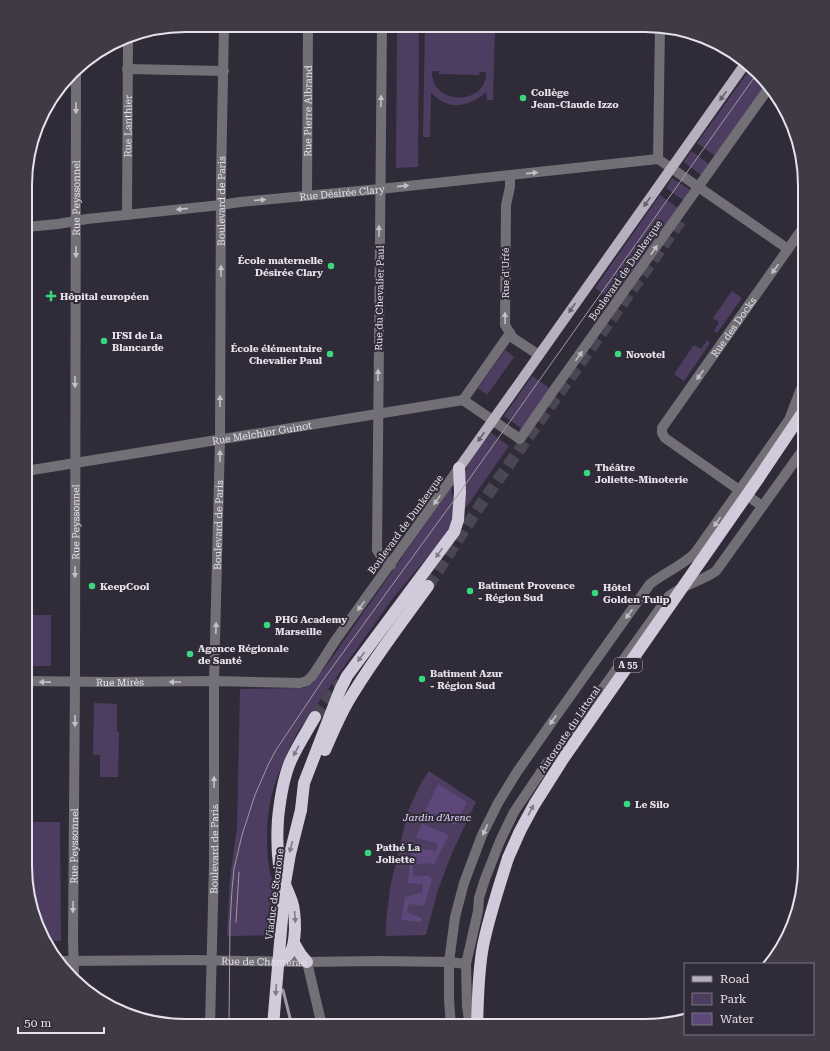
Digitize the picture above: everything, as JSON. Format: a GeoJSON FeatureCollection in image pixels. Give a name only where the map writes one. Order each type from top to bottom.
{"type":"FeatureCollection","features":[{"type":"Feature","properties":{"kind":"highway"},"geometry":{"type":"LineString","coordinates":[[758,479],[798,419]]}},
{"type":"Feature","properties":{"kind":"highway"},"geometry":{"type":"LineString","coordinates":[[758,479],[798,429]]}},
{"type":"Feature","properties":{"kind":"highway"},"geometry":{"type":"LineString","coordinates":[[332,724],[347,676],[454,532],[458,520],[460,468]]}},
{"type":"Feature","properties":{"kind":"highway","name":"Autoroute du Littoral"},"geometry":{"type":"LineString","coordinates":[[477,1019],[483,948],[493,905],[508,858],[520,831],[534,805],[563,759],[758,479]]}},
{"type":"Feature","properties":{"kind":"highway"},"geometry":{"type":"LineString","coordinates":[[332,724],[428,586]]}},
{"type":"Feature","properties":{"kind":"highway"},"geometry":{"type":"LineString","coordinates":[[278,961],[285,959],[294,944],[296,916],[279,866],[277,842],[281,795],[286,773],[291,760],[315,717]]}},
{"type":"Feature","properties":{"kind":"highway","name":"Viaduc de Storione"},"geometry":{"type":"LineString","coordinates":[[273,1019],[285,883],[290,854],[301,810],[332,724]]}},
{"type":"Feature","properties":{"kind":"highway"},"geometry":{"type":"LineString","coordinates":[[294,944],[307,962]]}},
{"type":"Feature","properties":{"kind":"main road","name":"Boulevard de Dunkerque"},"geometry":{"type":"LineString","coordinates":[[460,468],[743,67]]}},
{"type":"Feature","properties":{"kind":"street","name":"Boulevard de Paris"},"geometry":{"type":"LineString","coordinates":[[210,1019],[214,864],[214,681],[220,440],[221,205],[224,32]]}},
{"type":"Feature","properties":{"kind":"street","name":"Rue Pierre Albrand"},"geometry":{"type":"LineString","coordinates":[[307,196],[308,32]]}},
{"type":"Feature","properties":{"kind":"street","name":"Rue du Chevalier Paul"},"geometry":{"type":"LineString","coordinates":[[382,32],[377,414],[377,550],[382,558],[391,565]]}},
{"type":"Feature","properties":{"kind":"street"},"geometry":{"type":"LineString","coordinates":[[660,32],[658,159],[788,249]]}},
{"type":"Feature","properties":{"kind":"street","name":"Rue Lanthier"},"geometry":{"type":"LineString","coordinates":[[127,215],[128,44]]}},
{"type":"Feature","properties":{"kind":"street"},"geometry":{"type":"LineString","coordinates":[[128,69],[224,71]]}},
{"type":"Feature","properties":{"kind":"street","name":"Rue Peyssonnel"},"geometry":{"type":"LineString","coordinates":[[74,971],[76,78]]}},
{"type":"Feature","properties":{"kind":"street","name":"Boulevard de Dunkerque"},"geometry":{"type":"LineString","coordinates":[[493,420],[520,439],[766,91]]}},
{"type":"Feature","properties":{"kind":"street","name":"Rue Désirée Clary"},"geometry":{"type":"LineString","coordinates":[[32,226],[240,202],[380,189],[658,159]]}},
{"type":"Feature","properties":{"kind":"street","name":"Rue d'Urfé"},"geometry":{"type":"LineString","coordinates":[[510,175],[510,187],[506,205],[505,325],[510,333]]}},
{"type":"Feature","properties":{"kind":"street","name":"Rue des Docks"},"geometry":{"type":"LineString","coordinates":[[740,490],[665,438],[662,434],[662,428],[798,235]]}},
{"type":"Feature","properties":{"kind":"street"},"geometry":{"type":"LineString","coordinates":[[493,420],[463,400],[510,333],[513,338],[539,355]]}},
{"type":"Feature","properties":{"kind":"street"},"geometry":{"type":"LineString","coordinates":[[450,1019],[448,962],[455,917],[464,883],[482,835],[498,803],[550,724],[650,584],[687,561],[695,553],[789,420],[798,396]]}},
{"type":"Feature","properties":{"kind":"street","name":"Rue Melchior Guinot"},"geometry":{"type":"LineString","coordinates":[[32,470],[463,400]]}},
{"type":"Feature","properties":{"kind":"street"},"geometry":{"type":"LineString","coordinates":[[469,1019],[467,1007],[466,964],[478,912],[479,898],[500,841],[514,812],[546,763],[559,752],[568,740],[669,596],[716,571],[798,457]]}},
{"type":"Feature","properties":{"kind":"street","name":"Boulevard de Dunkerque"},"geometry":{"type":"LineString","coordinates":[[214,681],[300,683],[307,681],[313,675],[335,641],[460,468]]}},
{"type":"Feature","properties":{"kind":"street"},"geometry":{"type":"LineString","coordinates":[[740,490],[762,506]]}},
{"type":"Feature","properties":{"kind":"street","name":"Rue Mirès"},"geometry":{"type":"LineString","coordinates":[[32,681],[214,681]]}},
{"type":"Feature","properties":{"kind":"street","name":"Rue de Chanterac"},"geometry":{"type":"LineString","coordinates":[[66,961],[379,961],[448,962],[466,964]]}},
{"type":"Feature","properties":{"kind":"street"},"geometry":{"type":"LineString","coordinates":[[307,962],[320,1019]]}},
{"type":"Feature","properties":{"kind":"green space"},"geometry":{"type":"Polygon","coordinates":[[[397,32],[419,32],[418,167],[396,168],[397,32]]]}},
{"type":"Feature","properties":{"kind":"green space"},"geometry":{"type":"Polygon","coordinates":[[[425,32],[495,32],[493,100],[487,100],[486,92],[471,102],[453,105],[441,101],[431,93],[430,137],[423,137],[425,32]],[[432,71],[434,82],[440,91],[449,96],[459,97],[469,96],[478,91],[484,83],[486,72],[479,72],[480,75],[439,74],[439,71],[432,71]]]}},
{"type":"Feature","properties":{"kind":"green space"},"geometry":{"type":"Polygon","coordinates":[[[748,72],[763,88],[715,156],[697,143],[748,72]]]}},
{"type":"Feature","properties":{"kind":"green space"},"geometry":{"type":"Polygon","coordinates":[[[691,151],[709,164],[701,175],[684,162],[691,151]]]}},
{"type":"Feature","properties":{"kind":"green space"},"geometry":{"type":"Polygon","coordinates":[[[672,178],[690,190],[683,200],[666,188],[672,178]]]}},
{"type":"Feature","properties":{"kind":"green space"},"geometry":{"type":"Polygon","coordinates":[[[660,195],[678,208],[612,300],[595,288],[660,195]]]}},
{"type":"Feature","properties":{"kind":"green space"},"geometry":{"type":"Polygon","coordinates":[[[732,291],[742,298],[717,333],[714,331],[719,322],[713,318],[732,291]]]}},
{"type":"Feature","properties":{"kind":"green space"},"geometry":{"type":"Polygon","coordinates":[[[707,340],[710,343],[684,381],[674,374],[694,345],[701,349],[707,340]]]}},
{"type":"Feature","properties":{"kind":"green space"},"geometry":{"type":"Polygon","coordinates":[[[505,350],[514,357],[487,395],[478,388],[505,350]]]}},
{"type":"Feature","properties":{"kind":"green space"},"geometry":{"type":"Polygon","coordinates":[[[532,376],[551,389],[522,429],[504,416],[532,376]]]}},
{"type":"Feature","properties":{"kind":"green space"},"geometry":{"type":"Polygon","coordinates":[[[491,433],[509,446],[465,509],[463,484],[464,474],[468,464],[491,433]]]}},
{"type":"Feature","properties":{"kind":"green space"},"geometry":{"type":"Polygon","coordinates":[[[451,487],[453,513],[444,537],[393,598],[298,731],[278,775],[270,802],[267,828],[267,847],[270,873],[282,904],[285,935],[227,936],[230,879],[237,827],[240,689],[304,688],[312,684],[327,665],[451,487]]]}},
{"type":"Feature","properties":{"kind":"green space"},"geometry":{"type":"Polygon","coordinates":[[[32,615],[51,615],[51,666],[32,666],[32,615]]]}},
{"type":"Feature","properties":{"kind":"green space"},"geometry":{"type":"Polygon","coordinates":[[[94,703],[117,704],[117,732],[119,732],[118,777],[100,777],[100,755],[93,755],[94,703]]]}},
{"type":"Feature","properties":{"kind":"green space","name":"Jardin d’Arenc"},"geometry":{"type":"Polygon","coordinates":[[[429,771],[476,802],[452,853],[438,890],[426,935],[386,936],[386,921],[390,888],[408,811],[421,783],[429,771]]]}},
{"type":"Feature","properties":{"kind":"green space"},"geometry":{"type":"Polygon","coordinates":[[[32,822],[60,822],[61,941],[53,941],[48,934],[40,915],[33,886],[32,822]]]}},
{"type":"Feature","properties":{"kind":"water"},"geometry":{"type":"Polygon","coordinates":[[[438,784],[467,802],[456,825],[425,812],[438,784]]]}},
{"type":"Feature","properties":{"kind":"water"},"geometry":{"type":"Polygon","coordinates":[[[422,824],[449,835],[434,865],[428,863],[413,865],[413,876],[429,876],[432,879],[424,906],[409,904],[407,912],[422,918],[421,922],[401,920],[405,897],[422,893],[423,884],[408,883],[412,847],[436,851],[438,843],[416,838],[422,824]]]}},
{"type":"Feature","properties":{"kind":"tunnel"},"geometry":{"type":"LineString","coordinates":[[428,586],[479,507],[681,220]]}},
{"type":"Feature","properties":{"kind":"tunnel"},"geometry":{"type":"LineString","coordinates":[[315,717],[341,682]]}},
{"type":"Feature","properties":{"kind":"tram line"},"geometry":{"type":"LineString","coordinates":[[229,1019],[230,924],[234,869],[242,835],[255,795],[276,750],[323,680],[460,492],[754,78]]}},
{"type":"Feature","properties":{"kind":"tram line"},"geometry":{"type":"LineString","coordinates":[[627,266],[649,235]]}},
{"type":"Feature","properties":{"kind":"tram line"},"geometry":{"type":"LineString","coordinates":[[236,922],[239,872]]}},
{"type":"Feature","properties":{"kind":"railway"},"geometry":{"type":"LineString","coordinates":[[283,990],[290,1019]]}},
{"type":"Feature","properties":{"kind":"place","name":"Collège Jean-Claude Izzo"},"geometry":{"type":"Point","coordinates":[523,98]}},
{"type":"Feature","properties":{"kind":"place","name":"École maternelle Désirée Clary"},"geometry":{"type":"Point","coordinates":[331,266]}},
{"type":"Feature","properties":{"kind":"place","name":"Hôpital européen"},"geometry":{"type":"Point","coordinates":[51,296]}},
{"type":"Feature","properties":{"kind":"place","name":"IFSI de La Blancarde"},"geometry":{"type":"Point","coordinates":[104,341]}},
{"type":"Feature","properties":{"kind":"place","name":"École élémentaire Chevalier Paul"},"geometry":{"type":"Point","coordinates":[330,354]}},
{"type":"Feature","properties":{"kind":"place","name":"Novotel"},"geometry":{"type":"Point","coordinates":[618,354]}},
{"type":"Feature","properties":{"kind":"place","name":"Théâtre Joliette-Minoterie"},"geometry":{"type":"Point","coordinates":[587,473]}},
{"type":"Feature","properties":{"kind":"place","name":"KeepCool"},"geometry":{"type":"Point","coordinates":[92,586]}},
{"type":"Feature","properties":{"kind":"place","name":"Batiment Provence - Région Sud"},"geometry":{"type":"Point","coordinates":[470,591]}},
{"type":"Feature","properties":{"kind":"place","name":"Hôtel Golden Tulip"},"geometry":{"type":"Point","coordinates":[595,593]}},
{"type":"Feature","properties":{"kind":"place","name":"PHG Academy Marseille"},"geometry":{"type":"Point","coordinates":[267,625]}},
{"type":"Feature","properties":{"kind":"place","name":"Agence Régionale de Santé"},"geometry":{"type":"Point","coordinates":[190,654]}},
{"type":"Feature","properties":{"kind":"place","name":"Batiment Azur - Région Sud"},"geometry":{"type":"Point","coordinates":[422,679]}},
{"type":"Feature","properties":{"kind":"place","name":"Le Silo"},"geometry":{"type":"Point","coordinates":[627,804]}},
{"type":"Feature","properties":{"kind":"place","name":"Pathé La Joliette"},"geometry":{"type":"Point","coordinates":[368,853]}}]}
